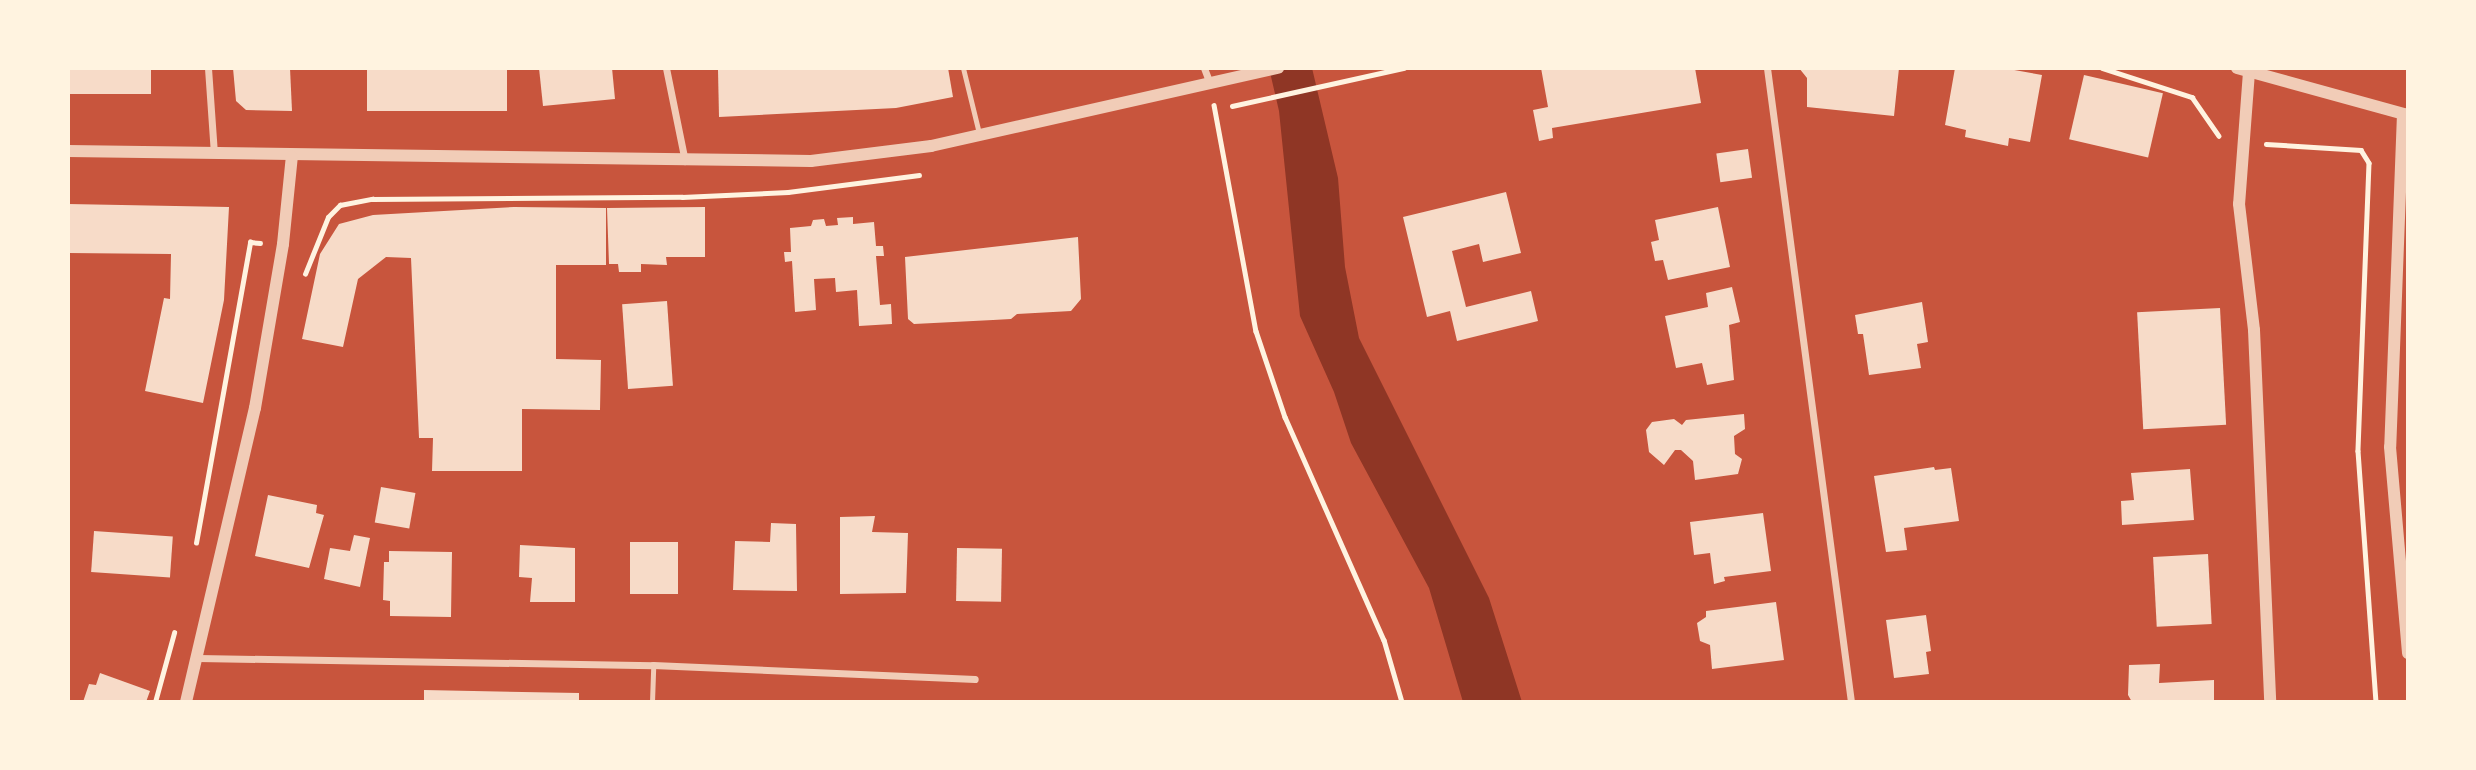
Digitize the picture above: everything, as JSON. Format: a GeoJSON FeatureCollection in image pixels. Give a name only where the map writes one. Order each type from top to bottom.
{"type":"FeatureCollection","features":[{"type":"Feature","properties":{"kind":"street"},"geometry":{"type":"LineString","coordinates":[[208,68],[214,154]]}},
{"type":"Feature","properties":{"kind":"street"},"geometry":{"type":"LineString","coordinates":[[666,68],[685,161]]}},
{"type":"Feature","properties":{"kind":"street"},"geometry":{"type":"LineString","coordinates":[[1204,68],[1210,84]]}},
{"type":"Feature","properties":{"kind":"street"},"geometry":{"type":"LineString","coordinates":[[68,151],[811,161],[979,136],[1278,68]]}},
{"type":"Feature","properties":{"kind":"street"},"geometry":{"type":"LineString","coordinates":[[1767,68],[1852,702]]}},
{"type":"Feature","properties":{"kind":"street"},"geometry":{"type":"LineString","coordinates":[[2270,702],[2254,330],[2239,204],[2244,141],[2243,70],[2406,113],[2390,447],[2408,653]]}},
{"type":"Feature","properties":{"kind":"street"},"geometry":{"type":"LineString","coordinates":[[186,702],[255,408],[283,244],[292,156]]}},
{"type":"Feature","properties":{"kind":"street"},"geometry":{"type":"LineString","coordinates":[[198,658],[653,665],[975,679]]}},
{"type":"Feature","properties":{"kind":"lane"},"geometry":{"type":"LineString","coordinates":[[963,68],[979,136]]}},
{"type":"Feature","properties":{"kind":"lane"},"geometry":{"type":"LineString","coordinates":[[652,702],[653,665]]}},
{"type":"Feature","properties":{"kind":"path"},"geometry":{"type":"LineString","coordinates":[[2102,68],[2192,97],[2218,136],[2244,141],[2361,150],[2369,163],[2358,451],[2376,702]]}},
{"type":"Feature","properties":{"kind":"path"},"geometry":{"type":"LineString","coordinates":[[1218,109],[1403,69]]}},
{"type":"Feature","properties":{"kind":"path"},"geometry":{"type":"LineString","coordinates":[[1210,84],[1256,331],[1286,417],[1384,640],[1402,702]]}},
{"type":"Feature","properties":{"kind":"path"},"geometry":{"type":"LineString","coordinates":[[195,547],[250,242]]}},
{"type":"Feature","properties":{"kind":"path"},"geometry":{"type":"LineString","coordinates":[[155,702],[177,624]]}},
{"type":"Feature","properties":{"kind":"shaded area"},"geometry":{"type":"Polygon","coordinates":[[[1269,68],[1312,68],[1338,178],[1345,267],[1359,338],[1489,598],[1522,702],[1463,702],[1429,588],[1351,443],[1334,392],[1300,316],[1279,111],[1269,68]]]}},
{"type":"Feature","properties":{"kind":"building"},"geometry":{"type":"Polygon","coordinates":[[[68,68],[151,68],[151,94],[68,94],[68,68]]]}},
{"type":"Feature","properties":{"kind":"building"},"geometry":{"type":"Polygon","coordinates":[[[233,68],[290,68],[292,111],[246,110],[236,101],[233,68]]]}},
{"type":"Feature","properties":{"kind":"building"},"geometry":{"type":"Polygon","coordinates":[[[367,68],[507,68],[507,111],[367,111],[367,68]]]}},
{"type":"Feature","properties":{"kind":"building"},"geometry":{"type":"Polygon","coordinates":[[[539,68],[612,68],[615,99],[543,106],[539,68]]]}},
{"type":"Feature","properties":{"kind":"building"},"geometry":{"type":"Polygon","coordinates":[[[948,68],[953,97],[896,108],[719,117],[718,70],[948,68]]]}},
{"type":"Feature","properties":{"kind":"building"},"geometry":{"type":"Polygon","coordinates":[[[1541,68],[1695,68],[1701,103],[1552,128],[1553,138],[1539,141],[1533,110],[1548,107],[1541,68]]]}},
{"type":"Feature","properties":{"kind":"building"},"geometry":{"type":"Polygon","coordinates":[[[1799,68],[1899,68],[1894,116],[1807,107],[1807,78],[1799,68]]]}},
{"type":"Feature","properties":{"kind":"building"},"geometry":{"type":"Polygon","coordinates":[[[1955,68],[2003,68],[2042,75],[2030,142],[2009,138],[2008,146],[1965,137],[1966,130],[1945,125],[1955,68]]]}},
{"type":"Feature","properties":{"kind":"building"},"geometry":{"type":"Polygon","coordinates":[[[2084,75],[2163,93],[2148,158],[2069,139],[2084,75]]]}},
{"type":"Feature","properties":{"kind":"building"},"geometry":{"type":"Polygon","coordinates":[[[1748,149],[1752,178],[1720,182],[1716,153],[1748,149]]]}},
{"type":"Feature","properties":{"kind":"building"},"geometry":{"type":"Polygon","coordinates":[[[1506,192],[1521,253],[1483,262],[1479,244],[1452,251],[1466,307],[1531,291],[1538,321],[1457,341],[1450,311],[1427,317],[1403,217],[1506,192]]]}},
{"type":"Feature","properties":{"kind":"building"},"geometry":{"type":"Polygon","coordinates":[[[68,204],[229,207],[224,300],[203,403],[145,391],[164,298],[170,299],[171,254],[68,253],[68,204]]]}},
{"type":"Feature","properties":{"kind":"building"},"geometry":{"type":"Polygon","coordinates":[[[514,207],[606,208],[606,265],[556,265],[556,359],[601,360],[600,410],[522,409],[522,471],[432,471],[433,438],[419,438],[411,258],[386,257],[358,279],[343,347],[302,339],[320,254],[339,224],[373,215],[514,207]]]}},
{"type":"Feature","properties":{"kind":"building"},"geometry":{"type":"Polygon","coordinates":[[[705,207],[705,257],[666,257],[667,265],[641,264],[641,272],[619,272],[618,264],[609,264],[607,208],[705,207]]]}},
{"type":"Feature","properties":{"kind":"building"},"geometry":{"type":"Polygon","coordinates":[[[1718,207],[1730,267],[1668,280],[1663,260],[1655,261],[1651,242],[1659,240],[1655,220],[1718,207]]]}},
{"type":"Feature","properties":{"kind":"building"},"geometry":{"type":"Polygon","coordinates":[[[853,217],[853,224],[874,222],[876,246],[883,246],[884,256],[876,256],[880,305],[891,304],[892,324],[859,326],[857,290],[836,292],[835,278],[814,279],[816,310],[795,312],[792,261],[785,262],[784,252],[791,252],[790,228],[811,226],[813,220],[824,219],[826,226],[838,225],[837,218],[853,217]]]}},
{"type":"Feature","properties":{"kind":"building"},"geometry":{"type":"Polygon","coordinates":[[[1078,237],[1081,299],[1071,311],[1017,314],[1011,319],[914,324],[908,319],[905,257],[1078,237]]]}},
{"type":"Feature","properties":{"kind":"building"},"geometry":{"type":"Polygon","coordinates":[[[1732,287],[1740,322],[1729,325],[1734,380],[1707,385],[1702,363],[1676,368],[1665,316],[1708,307],[1706,293],[1732,287]]]}},
{"type":"Feature","properties":{"kind":"building"},"geometry":{"type":"Polygon","coordinates":[[[667,301],[673,386],[628,389],[622,304],[667,301]]]}},
{"type":"Feature","properties":{"kind":"building"},"geometry":{"type":"Polygon","coordinates":[[[1922,302],[1928,342],[1917,344],[1921,368],[1869,375],[1863,334],[1858,334],[1855,315],[1922,302]]]}},
{"type":"Feature","properties":{"kind":"building"},"geometry":{"type":"Polygon","coordinates":[[[2220,308],[2226,425],[2143,429],[2137,312],[2220,308]]]}},
{"type":"Feature","properties":{"kind":"building"},"geometry":{"type":"Polygon","coordinates":[[[1744,414],[1745,429],[1734,436],[1735,454],[1742,459],[1738,474],[1695,480],[1693,461],[1681,450],[1675,450],[1664,465],[1649,452],[1646,430],[1652,422],[1674,419],[1682,425],[1686,420],[1744,414]]]}},
{"type":"Feature","properties":{"kind":"building"},"geometry":{"type":"Polygon","coordinates":[[[1934,467],[1935,470],[1951,468],[1959,521],[1904,528],[1907,550],[1886,552],[1874,476],[1934,467]]]}},
{"type":"Feature","properties":{"kind":"building"},"geometry":{"type":"Polygon","coordinates":[[[2190,469],[2194,520],[2122,525],[2121,501],[2134,500],[2131,473],[2190,469]]]}},
{"type":"Feature","properties":{"kind":"building"},"geometry":{"type":"Polygon","coordinates":[[[381,487],[415,493],[409,529],[375,522],[381,487]]]}},
{"type":"Feature","properties":{"kind":"building"},"geometry":{"type":"Polygon","coordinates":[[[268,495],[317,505],[316,513],[324,515],[309,568],[255,556],[268,495]]]}},
{"type":"Feature","properties":{"kind":"building"},"geometry":{"type":"Polygon","coordinates":[[[1763,513],[1771,571],[1724,577],[1725,581],[1714,584],[1710,553],[1694,555],[1690,522],[1763,513]]]}},
{"type":"Feature","properties":{"kind":"building"},"geometry":{"type":"Polygon","coordinates":[[[875,516],[872,532],[908,533],[906,593],[840,594],[840,517],[875,516]]]}},
{"type":"Feature","properties":{"kind":"building"},"geometry":{"type":"Polygon","coordinates":[[[771,523],[796,524],[797,591],[733,590],[735,541],[770,542],[771,523]]]}},
{"type":"Feature","properties":{"kind":"building"},"geometry":{"type":"Polygon","coordinates":[[[94,531],[173,537],[170,577],[91,572],[94,531]]]}},
{"type":"Feature","properties":{"kind":"building"},"geometry":{"type":"Polygon","coordinates":[[[354,535],[370,538],[360,587],[324,579],[330,548],[350,551],[354,535]]]}},
{"type":"Feature","properties":{"kind":"building"},"geometry":{"type":"Polygon","coordinates":[[[630,542],[678,542],[678,594],[630,594],[630,542]]]}},
{"type":"Feature","properties":{"kind":"building"},"geometry":{"type":"Polygon","coordinates":[[[520,545],[575,548],[575,602],[530,602],[532,578],[519,577],[520,545]]]}},
{"type":"Feature","properties":{"kind":"building"},"geometry":{"type":"Polygon","coordinates":[[[957,548],[1002,549],[1001,602],[956,601],[957,548]]]}},
{"type":"Feature","properties":{"kind":"building"},"geometry":{"type":"Polygon","coordinates":[[[389,551],[452,552],[451,617],[390,616],[390,601],[383,600],[384,562],[389,562],[389,551]]]}},
{"type":"Feature","properties":{"kind":"building"},"geometry":{"type":"Polygon","coordinates":[[[2208,554],[2212,624],[2157,627],[2153,557],[2208,554]]]}},
{"type":"Feature","properties":{"kind":"building"},"geometry":{"type":"Polygon","coordinates":[[[1776,602],[1784,660],[1712,669],[1710,645],[1700,641],[1697,623],[1706,617],[1706,611],[1776,602]]]}},
{"type":"Feature","properties":{"kind":"building"},"geometry":{"type":"Polygon","coordinates":[[[1926,615],[1931,651],[1926,652],[1929,674],[1894,678],[1886,620],[1926,615]]]}},
{"type":"Feature","properties":{"kind":"building"},"geometry":{"type":"Polygon","coordinates":[[[2160,664],[2159,683],[2214,680],[2214,702],[2132,702],[2128,695],[2129,665],[2160,664]]]}},
{"type":"Feature","properties":{"kind":"building"},"geometry":{"type":"Polygon","coordinates":[[[100,673],[150,691],[146,702],[83,702],[89,684],[96,685],[100,673]]]}},
{"type":"Feature","properties":{"kind":"building"},"geometry":{"type":"Polygon","coordinates":[[[424,690],[579,693],[579,702],[424,702],[424,690]]]}}]}
